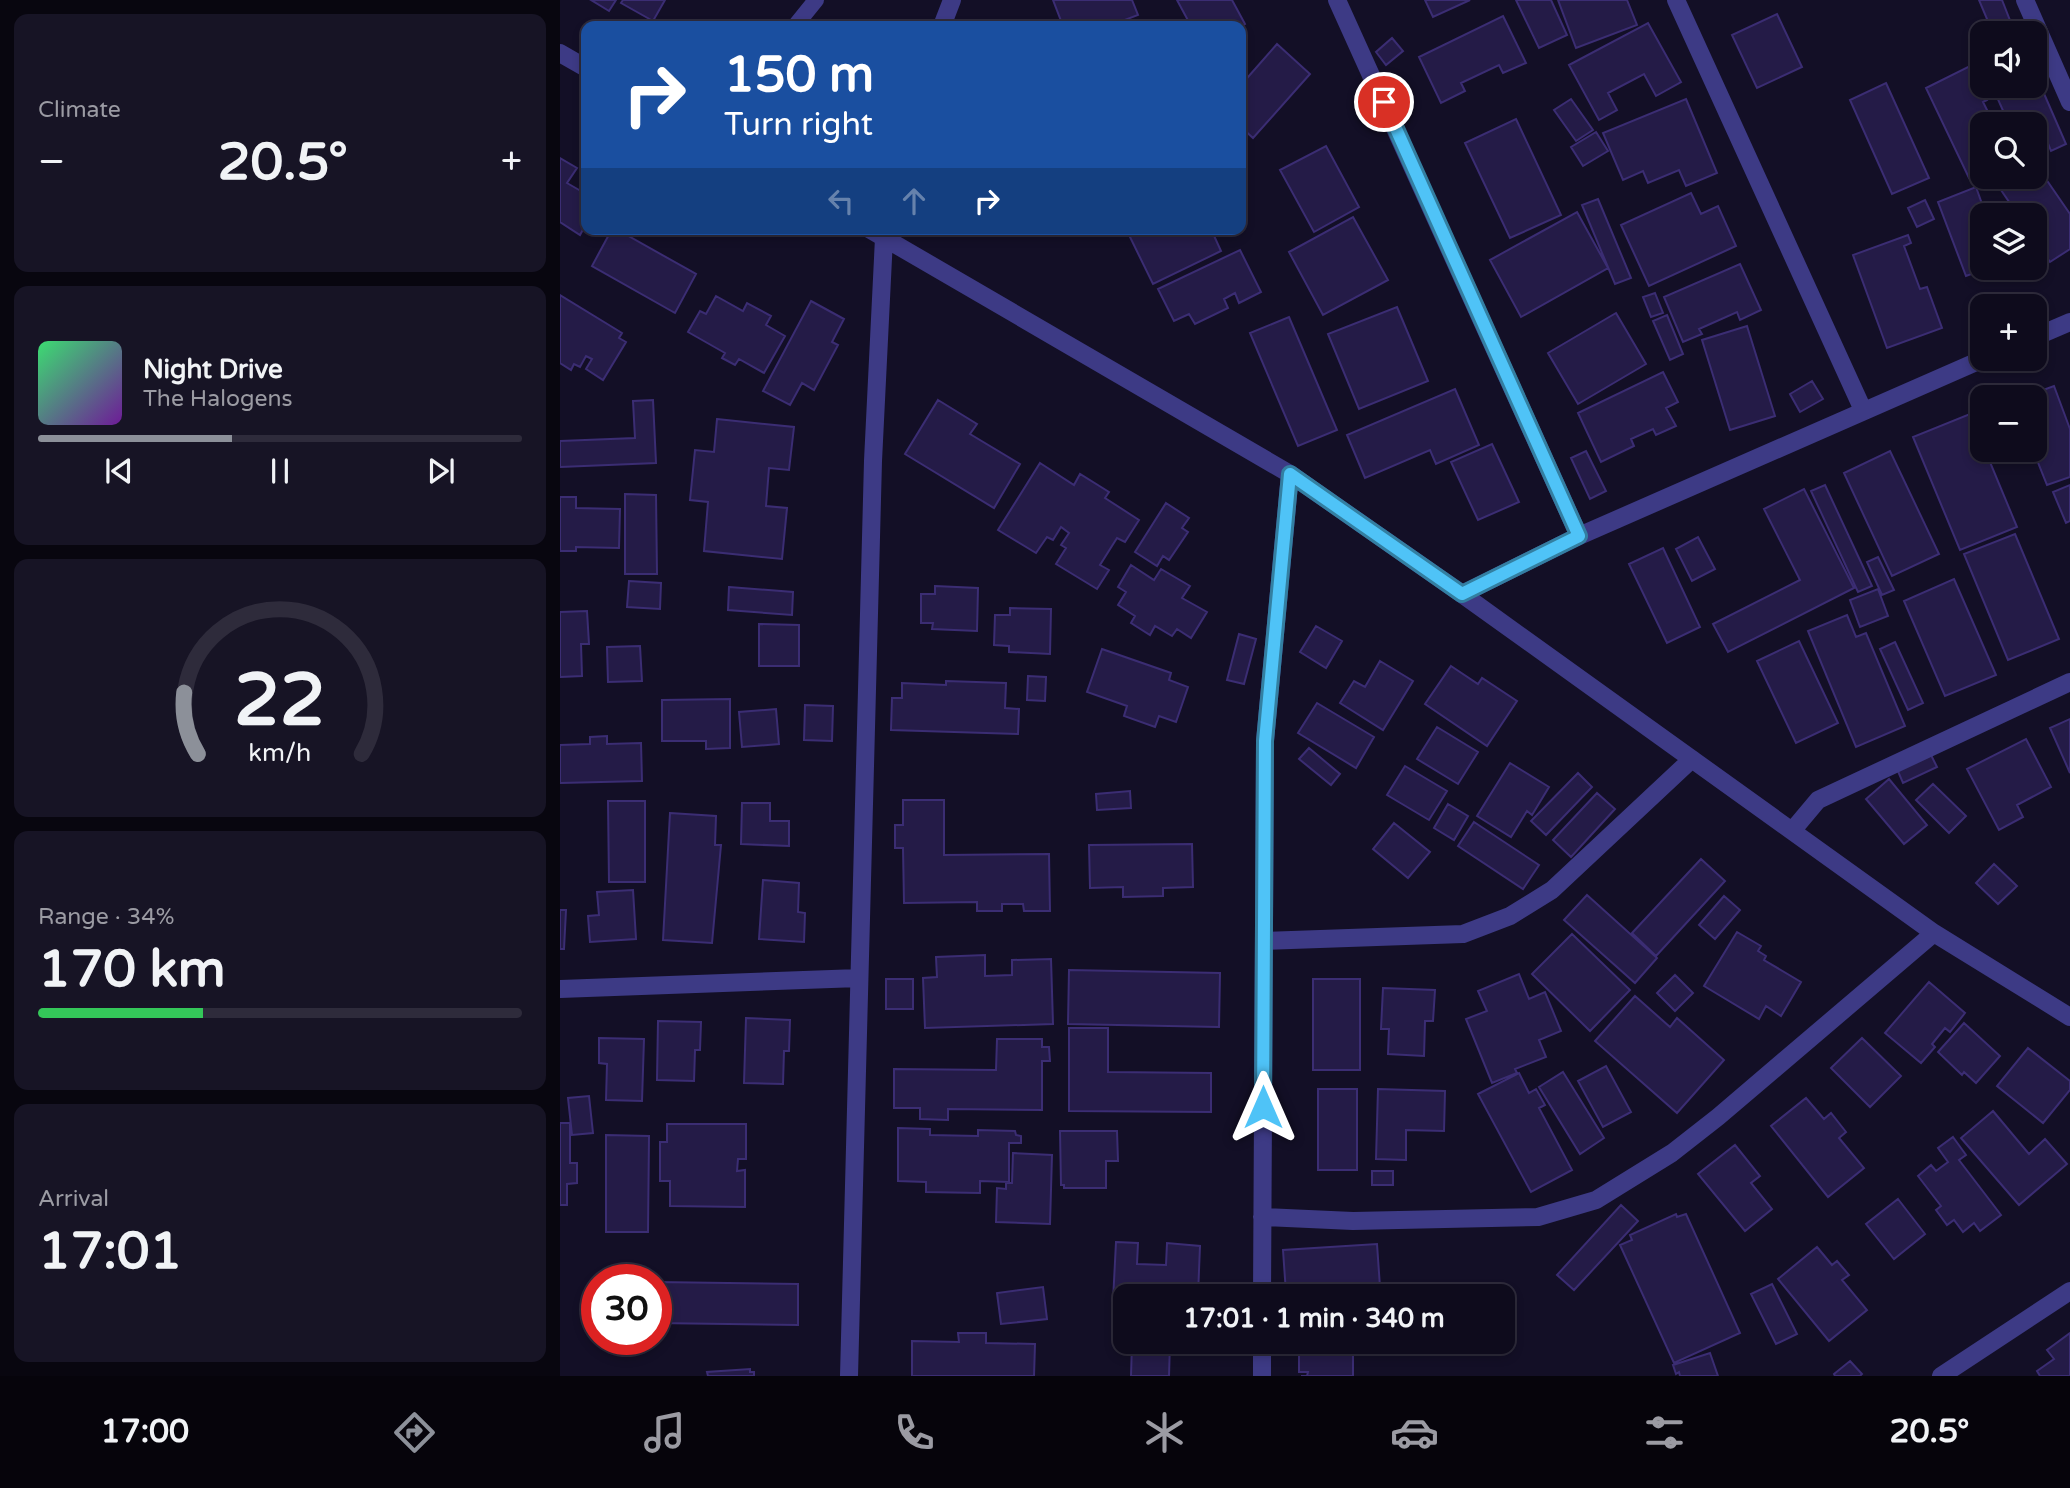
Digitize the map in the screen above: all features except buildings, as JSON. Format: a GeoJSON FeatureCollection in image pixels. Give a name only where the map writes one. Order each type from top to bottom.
{"type":"FeatureCollection","features":[{"type":"Feature","properties":{"kind":"street"},"geometry":{"type":"LineString","coordinates":[[944,21],[952,0]]}},
{"type":"Feature","properties":{"kind":"street"},"geometry":{"type":"LineString","coordinates":[[1337,0],[1579,536]]}},
{"type":"Feature","properties":{"kind":"street"},"geometry":{"type":"LineString","coordinates":[[1676,0],[1863,410]]}},
{"type":"Feature","properties":{"kind":"street"},"geometry":{"type":"LineString","coordinates":[[2025,0],[2070,102]]}},
{"type":"Feature","properties":{"kind":"street"},"geometry":{"type":"LineString","coordinates":[[560,53],[581,65]]}},
{"type":"Feature","properties":{"kind":"street"},"geometry":{"type":"LineString","coordinates":[[849,1376],[877,235]]}},
{"type":"Feature","properties":{"kind":"street"},"geometry":{"type":"LineString","coordinates":[[879,235],[1290,474],[1462,594],[1934,933],[2070,1017]]}},
{"type":"Feature","properties":{"kind":"street"},"geometry":{"type":"LineString","coordinates":[[2047,332],[2070,322]]}},
{"type":"Feature","properties":{"kind":"street"},"geometry":{"type":"LineString","coordinates":[[1462,594],[1579,536],[1970,365]]}},
{"type":"Feature","properties":{"kind":"street"},"geometry":{"type":"LineString","coordinates":[[1262,1284],[1265,741],[1290,474]]}},
{"type":"Feature","properties":{"kind":"street"},"geometry":{"type":"LineString","coordinates":[[1792,831],[1818,800],[2070,682]]}},
{"type":"Feature","properties":{"kind":"street"},"geometry":{"type":"LineString","coordinates":[[1264,941],[1463,934],[1510,916],[1552,890],[1692,759]]}},
{"type":"Feature","properties":{"kind":"street"},"geometry":{"type":"LineString","coordinates":[[1262,1217],[1353,1222],[1538,1217],[1596,1200],[1672,1153],[1718,1117],[1934,933]]}},
{"type":"Feature","properties":{"kind":"street"},"geometry":{"type":"LineString","coordinates":[[560,989],[859,978]]}},
{"type":"Feature","properties":{"kind":"street"},"geometry":{"type":"LineString","coordinates":[[1941,1376],[2070,1291]]}},
{"type":"Feature","properties":{"kind":"street"},"geometry":{"type":"LineString","coordinates":[[1262,1354],[1262,1376]]}},
{"type":"Feature","properties":{"kind":"lane"},"geometry":{"type":"LineString","coordinates":[[799,21],[816,0]]}},
{"type":"Feature","properties":{"kind":"route"},"geometry":{"type":"LineString","coordinates":[[1263,1107],[1265,741],[1290,474],[1462,594],[1579,536],[1384,102]]}}]}
